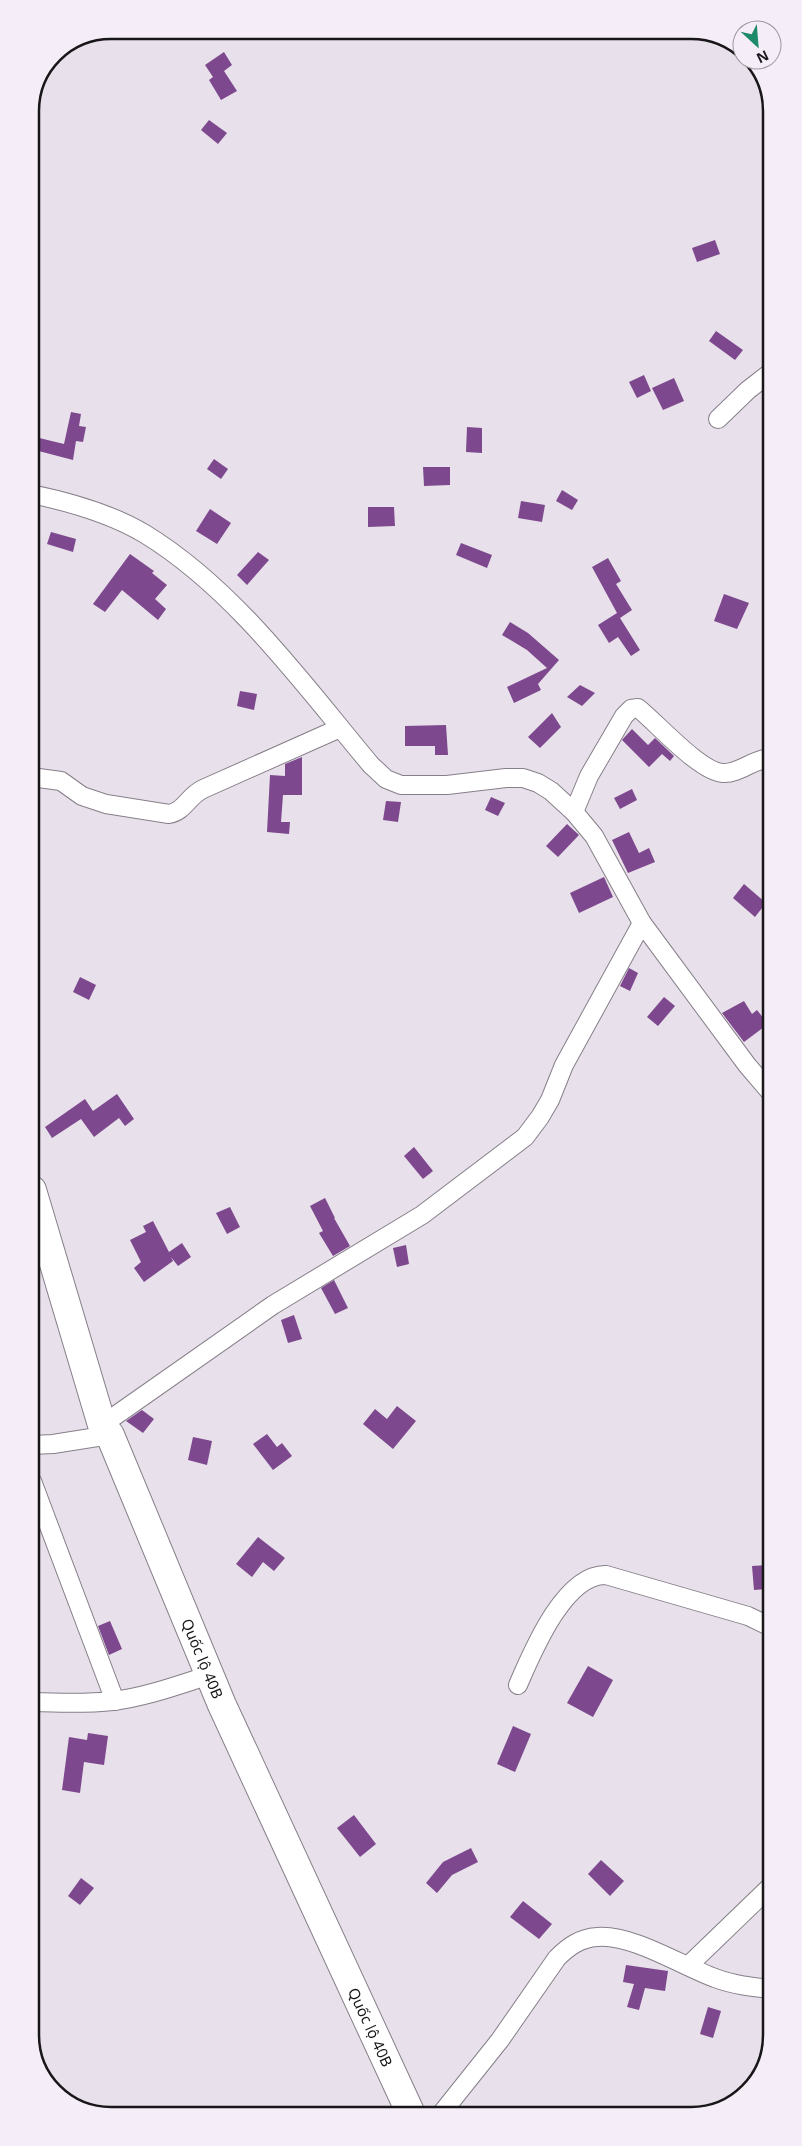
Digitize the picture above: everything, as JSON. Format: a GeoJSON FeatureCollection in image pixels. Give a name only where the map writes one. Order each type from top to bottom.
{"type":"FeatureCollection","features":[{"type":"Feature","properties":{"kind":"highway","name":"Quốc lộ 40B"},"geometry":{"type":"LineString","coordinates":[[39,1215],[106,1430],[210,1675],[408,2107]]}},
{"type":"Feature","properties":{"kind":"street"},"geometry":{"type":"LineString","coordinates":[[718,419],[763,378]]}},
{"type":"Feature","properties":{"kind":"street"},"geometry":{"type":"LineString","coordinates":[[39,496],[89,508],[143,533],[166,548],[230,601],[371,766],[386,779],[402,785],[448,786],[506,778],[523,778],[551,791],[574,812],[594,836],[642,923],[747,1065],[763,1084]]}},
{"type":"Feature","properties":{"kind":"street"},"geometry":{"type":"LineString","coordinates":[[574,812],[589,776],[624,716],[631,709],[638,708],[691,756],[713,770],[722,773],[731,772],[763,759]]}},
{"type":"Feature","properties":{"kind":"street"},"geometry":{"type":"LineString","coordinates":[[39,778],[61,781],[82,796],[106,804],[169,814],[178,812],[195,793],[340,728]]}},
{"type":"Feature","properties":{"kind":"street"},"geometry":{"type":"LineString","coordinates":[[39,1445],[53,1444],[106,1430],[273,1305],[422,1215],[524,1137],[550,1100],[564,1065],[642,923]]}},
{"type":"Feature","properties":{"kind":"street"},"geometry":{"type":"LineString","coordinates":[[39,1500],[115,1701]]}},
{"type":"Feature","properties":{"kind":"street"},"geometry":{"type":"LineString","coordinates":[[518,1685],[538,1640],[561,1605],[578,1586],[598,1574],[606,1574],[739,1613],[763,1624]]}},
{"type":"Feature","properties":{"kind":"street"},"geometry":{"type":"LineString","coordinates":[[39,1702],[83,1703],[115,1701],[160,1691],[210,1675]]}},
{"type":"Feature","properties":{"kind":"street"},"geometry":{"type":"LineString","coordinates":[[688,1966],[763,1894]]}},
{"type":"Feature","properties":{"kind":"street"},"geometry":{"type":"LineString","coordinates":[[447,2107],[500,2040],[557,1958],[569,1947],[582,1940],[606,1937],[646,1948],[716,1979],[763,1987]]}},
{"type":"Feature","properties":{"kind":"building"},"geometry":{"type":"Polygon","coordinates":[[[224,52],[232,65],[224,71],[237,91],[221,100],[209,80],[213,77],[205,65],[224,52]]]}},
{"type":"Feature","properties":{"kind":"building"},"geometry":{"type":"Polygon","coordinates":[[[209,120],[227,133],[218,144],[201,130],[209,120]]]}},
{"type":"Feature","properties":{"kind":"building"},"geometry":{"type":"Polygon","coordinates":[[[715,240],[720,254],[697,262],[692,248],[715,240]]]}},
{"type":"Feature","properties":{"kind":"building"},"geometry":{"type":"Polygon","coordinates":[[[716,331],[743,350],[735,360],[709,341],[716,331]]]}},
{"type":"Feature","properties":{"kind":"building"},"geometry":{"type":"Polygon","coordinates":[[[644,375],[651,391],[637,398],[629,382],[644,375]]]}},
{"type":"Feature","properties":{"kind":"building"},"geometry":{"type":"Polygon","coordinates":[[[674,378],[684,401],[663,410],[652,388],[674,378]]]}},
{"type":"Feature","properties":{"kind":"building"},"geometry":{"type":"Polygon","coordinates":[[[71,412],[81,414],[79,426],[86,427],[83,442],[76,441],[73,460],[39,451],[39,438],[64,444],[71,412]]]}},
{"type":"Feature","properties":{"kind":"building"},"geometry":{"type":"Polygon","coordinates":[[[467,427],[482,428],[482,453],[466,452],[467,427]]]}},
{"type":"Feature","properties":{"kind":"building"},"geometry":{"type":"Polygon","coordinates":[[[214,459],[228,469],[221,479],[207,469],[214,459]]]}},
{"type":"Feature","properties":{"kind":"building"},"geometry":{"type":"Polygon","coordinates":[[[423,467],[450,467],[450,485],[424,486],[423,467]]]}},
{"type":"Feature","properties":{"kind":"building"},"geometry":{"type":"Polygon","coordinates":[[[562,490],[578,500],[572,510],[556,501],[562,490]]]}},
{"type":"Feature","properties":{"kind":"building"},"geometry":{"type":"Polygon","coordinates":[[[521,501],[545,505],[542,522],[518,518],[521,501]]]}},
{"type":"Feature","properties":{"kind":"building"},"geometry":{"type":"Polygon","coordinates":[[[368,507],[394,507],[395,526],[368,527],[368,507]]]}},
{"type":"Feature","properties":{"kind":"building"},"geometry":{"type":"Polygon","coordinates":[[[210,509],[231,523],[217,544],[196,531],[210,509]]]}},
{"type":"Feature","properties":{"kind":"building"},"geometry":{"type":"Polygon","coordinates":[[[51,532],[76,539],[73,552],[47,544],[51,532]]]}},
{"type":"Feature","properties":{"kind":"building"},"geometry":{"type":"Polygon","coordinates":[[[461,543],[492,555],[487,568],[456,555],[461,543]]]}},
{"type":"Feature","properties":{"kind":"building"},"geometry":{"type":"Polygon","coordinates":[[[258,552],[269,560],[247,585],[237,575],[258,552]]]}},
{"type":"Feature","properties":{"kind":"building"},"geometry":{"type":"Polygon","coordinates":[[[130,554],[154,571],[152,573],[167,585],[155,599],[166,609],[158,620],[122,590],[105,612],[93,604],[130,554]]]}},
{"type":"Feature","properties":{"kind":"building"},"geometry":{"type":"Polygon","coordinates":[[[608,558],[621,581],[616,584],[632,610],[620,618],[640,650],[631,656],[618,637],[609,643],[598,625],[617,613],[592,567],[608,558]]]}},
{"type":"Feature","properties":{"kind":"building"},"geometry":{"type":"Polygon","coordinates":[[[724,594],[749,603],[737,629],[714,621],[724,594]]]}},
{"type":"Feature","properties":{"kind":"building"},"geometry":{"type":"Polygon","coordinates":[[[510,622],[528,633],[559,660],[538,684],[541,690],[514,703],[507,687],[547,668],[527,650],[502,635],[510,622]]]}},
{"type":"Feature","properties":{"kind":"building"},"geometry":{"type":"Polygon","coordinates":[[[580,685],[595,693],[582,706],[567,697],[580,685]]]}},
{"type":"Feature","properties":{"kind":"building"},"geometry":{"type":"Polygon","coordinates":[[[240,691],[257,694],[254,710],[237,706],[240,691]]]}},
{"type":"Feature","properties":{"kind":"building"},"geometry":{"type":"Polygon","coordinates":[[[552,713],[561,727],[540,748],[528,737],[552,713]]]}},
{"type":"Feature","properties":{"kind":"building"},"geometry":{"type":"Polygon","coordinates":[[[446,725],[448,755],[435,755],[435,746],[405,746],[405,726],[446,725]]]}},
{"type":"Feature","properties":{"kind":"building"},"geometry":{"type":"Polygon","coordinates":[[[632,729],[648,745],[655,738],[674,756],[670,761],[662,754],[649,767],[622,740],[632,729]]]}},
{"type":"Feature","properties":{"kind":"building"},"geometry":{"type":"Polygon","coordinates":[[[302,757],[302,795],[283,795],[281,822],[290,822],[289,834],[267,832],[270,775],[285,776],[285,764],[302,757]]]}},
{"type":"Feature","properties":{"kind":"building"},"geometry":{"type":"Polygon","coordinates":[[[632,789],[637,800],[620,809],[614,798],[632,789]]]}},
{"type":"Feature","properties":{"kind":"building"},"geometry":{"type":"Polygon","coordinates":[[[491,797],[505,803],[498,816],[485,810],[491,797]]]}},
{"type":"Feature","properties":{"kind":"building"},"geometry":{"type":"Polygon","coordinates":[[[386,801],[401,802],[398,822],[383,820],[386,801]]]}},
{"type":"Feature","properties":{"kind":"building"},"geometry":{"type":"Polygon","coordinates":[[[567,824],[579,835],[558,857],[546,846],[567,824]]]}},
{"type":"Feature","properties":{"kind":"building"},"geometry":{"type":"Polygon","coordinates":[[[629,832],[639,853],[649,848],[655,862],[628,873],[612,840],[629,832]]]}},
{"type":"Feature","properties":{"kind":"building"},"geometry":{"type":"Polygon","coordinates":[[[604,877],[613,897],[579,913],[570,893],[604,877]]]}},
{"type":"Feature","properties":{"kind":"building"},"geometry":{"type":"Polygon","coordinates":[[[744,884],[763,900],[763,907],[755,917],[733,898],[744,884]]]}},
{"type":"Feature","properties":{"kind":"building"},"geometry":{"type":"Polygon","coordinates":[[[629,968],[638,973],[630,991],[620,986],[629,968]]]}},
{"type":"Feature","properties":{"kind":"building"},"geometry":{"type":"Polygon","coordinates":[[[80,977],[96,985],[89,1000],[73,992],[80,977]]]}},
{"type":"Feature","properties":{"kind":"building"},"geometry":{"type":"Polygon","coordinates":[[[664,997],[675,1006],[658,1026],[647,1017],[664,997]]]}},
{"type":"Feature","properties":{"kind":"building"},"geometry":{"type":"Polygon","coordinates":[[[744,1001],[752,1014],[757,1010],[763,1018],[763,1028],[744,1042],[722,1013],[744,1001]]]}},
{"type":"Feature","properties":{"kind":"building"},"geometry":{"type":"Polygon","coordinates":[[[117,1094],[134,1119],[125,1126],[119,1118],[94,1137],[81,1119],[52,1138],[45,1127],[85,1099],[93,1111],[117,1094]]]}},
{"type":"Feature","properties":{"kind":"building"},"geometry":{"type":"Polygon","coordinates":[[[414,1147],[433,1171],[423,1179],[404,1156],[414,1147]]]}},
{"type":"Feature","properties":{"kind":"building"},"geometry":{"type":"Polygon","coordinates":[[[325,1198],[350,1246],[333,1256],[319,1233],[323,1231],[310,1206],[325,1198]]]}},
{"type":"Feature","properties":{"kind":"building"},"geometry":{"type":"Polygon","coordinates":[[[230,1207],[240,1227],[227,1234],[216,1213],[230,1207]]]}},
{"type":"Feature","properties":{"kind":"building"},"geometry":{"type":"Polygon","coordinates":[[[153,1221],[169,1252],[182,1243],[191,1257],[178,1266],[171,1257],[173,1261],[144,1282],[134,1268],[141,1262],[130,1240],[146,1232],[143,1226],[153,1221]]]}},
{"type":"Feature","properties":{"kind":"building"},"geometry":{"type":"Polygon","coordinates":[[[406,1245],[409,1264],[397,1267],[393,1248],[406,1245]]]}},
{"type":"Feature","properties":{"kind":"building"},"geometry":{"type":"Polygon","coordinates":[[[334,1280],[348,1308],[335,1314],[321,1288],[334,1280]]]}},
{"type":"Feature","properties":{"kind":"building"},"geometry":{"type":"Polygon","coordinates":[[[294,1315],[302,1339],[288,1343],[281,1320],[294,1315]]]}},
{"type":"Feature","properties":{"kind":"building"},"geometry":{"type":"Polygon","coordinates":[[[397,1406],[416,1421],[393,1449],[363,1424],[375,1409],[387,1419],[397,1406]]]}},
{"type":"Feature","properties":{"kind":"building"},"geometry":{"type":"Polygon","coordinates":[[[142,1410],[154,1419],[143,1433],[126,1421],[142,1410]]]}},
{"type":"Feature","properties":{"kind":"building"},"geometry":{"type":"Polygon","coordinates":[[[267,1434],[277,1447],[282,1443],[292,1456],[273,1470],[253,1444],[267,1434]]]}},
{"type":"Feature","properties":{"kind":"building"},"geometry":{"type":"Polygon","coordinates":[[[193,1437],[212,1441],[207,1465],[188,1460],[193,1437]]]}},
{"type":"Feature","properties":{"kind":"building"},"geometry":{"type":"Polygon","coordinates":[[[258,1537],[285,1558],[274,1571],[263,1562],[252,1577],[236,1564],[258,1537]]]}},
{"type":"Feature","properties":{"kind":"building"},"geometry":{"type":"Polygon","coordinates":[[[763,1565],[763,1589],[754,1590],[752,1566],[763,1565]]]}},
{"type":"Feature","properties":{"kind":"building"},"geometry":{"type":"Polygon","coordinates":[[[110,1621],[122,1649],[109,1655],[98,1626],[110,1621]]]}},
{"type":"Feature","properties":{"kind":"building"},"geometry":{"type":"Polygon","coordinates":[[[588,1666],[613,1680],[593,1717],[567,1703],[588,1666]]]}},
{"type":"Feature","properties":{"kind":"building"},"geometry":{"type":"Polygon","coordinates":[[[513,1726],[531,1734],[515,1772],[497,1764],[513,1726]]]}},
{"type":"Feature","properties":{"kind":"building"},"geometry":{"type":"Polygon","coordinates":[[[88,1733],[108,1736],[104,1765],[84,1762],[80,1793],[62,1790],[69,1737],[87,1740],[88,1733]]]}},
{"type":"Feature","properties":{"kind":"building"},"geometry":{"type":"Polygon","coordinates":[[[354,1815],[376,1844],[360,1857],[337,1828],[354,1815]]]}},
{"type":"Feature","properties":{"kind":"building"},"geometry":{"type":"Polygon","coordinates":[[[471,1848],[478,1862],[452,1875],[437,1893],[426,1883],[443,1862],[471,1848]]]}},
{"type":"Feature","properties":{"kind":"building"},"geometry":{"type":"Polygon","coordinates":[[[601,1860],[624,1881],[610,1896],[588,1874],[601,1860]]]}},
{"type":"Feature","properties":{"kind":"building"},"geometry":{"type":"Polygon","coordinates":[[[81,1878],[94,1888],[80,1905],[68,1896],[81,1878]]]}},
{"type":"Feature","properties":{"kind":"building"},"geometry":{"type":"Polygon","coordinates":[[[523,1901],[552,1924],[539,1939],[510,1917],[523,1901]]]}},
{"type":"Feature","properties":{"kind":"building"},"geometry":{"type":"Polygon","coordinates":[[[626,1965],[668,1971],[665,1991],[645,1988],[639,2010],[627,2007],[634,1984],[623,1982],[626,1965]]]}},
{"type":"Feature","properties":{"kind":"building"},"geometry":{"type":"Polygon","coordinates":[[[708,2007],[721,2011],[713,2038],[700,2034],[708,2007]]]}}]}
